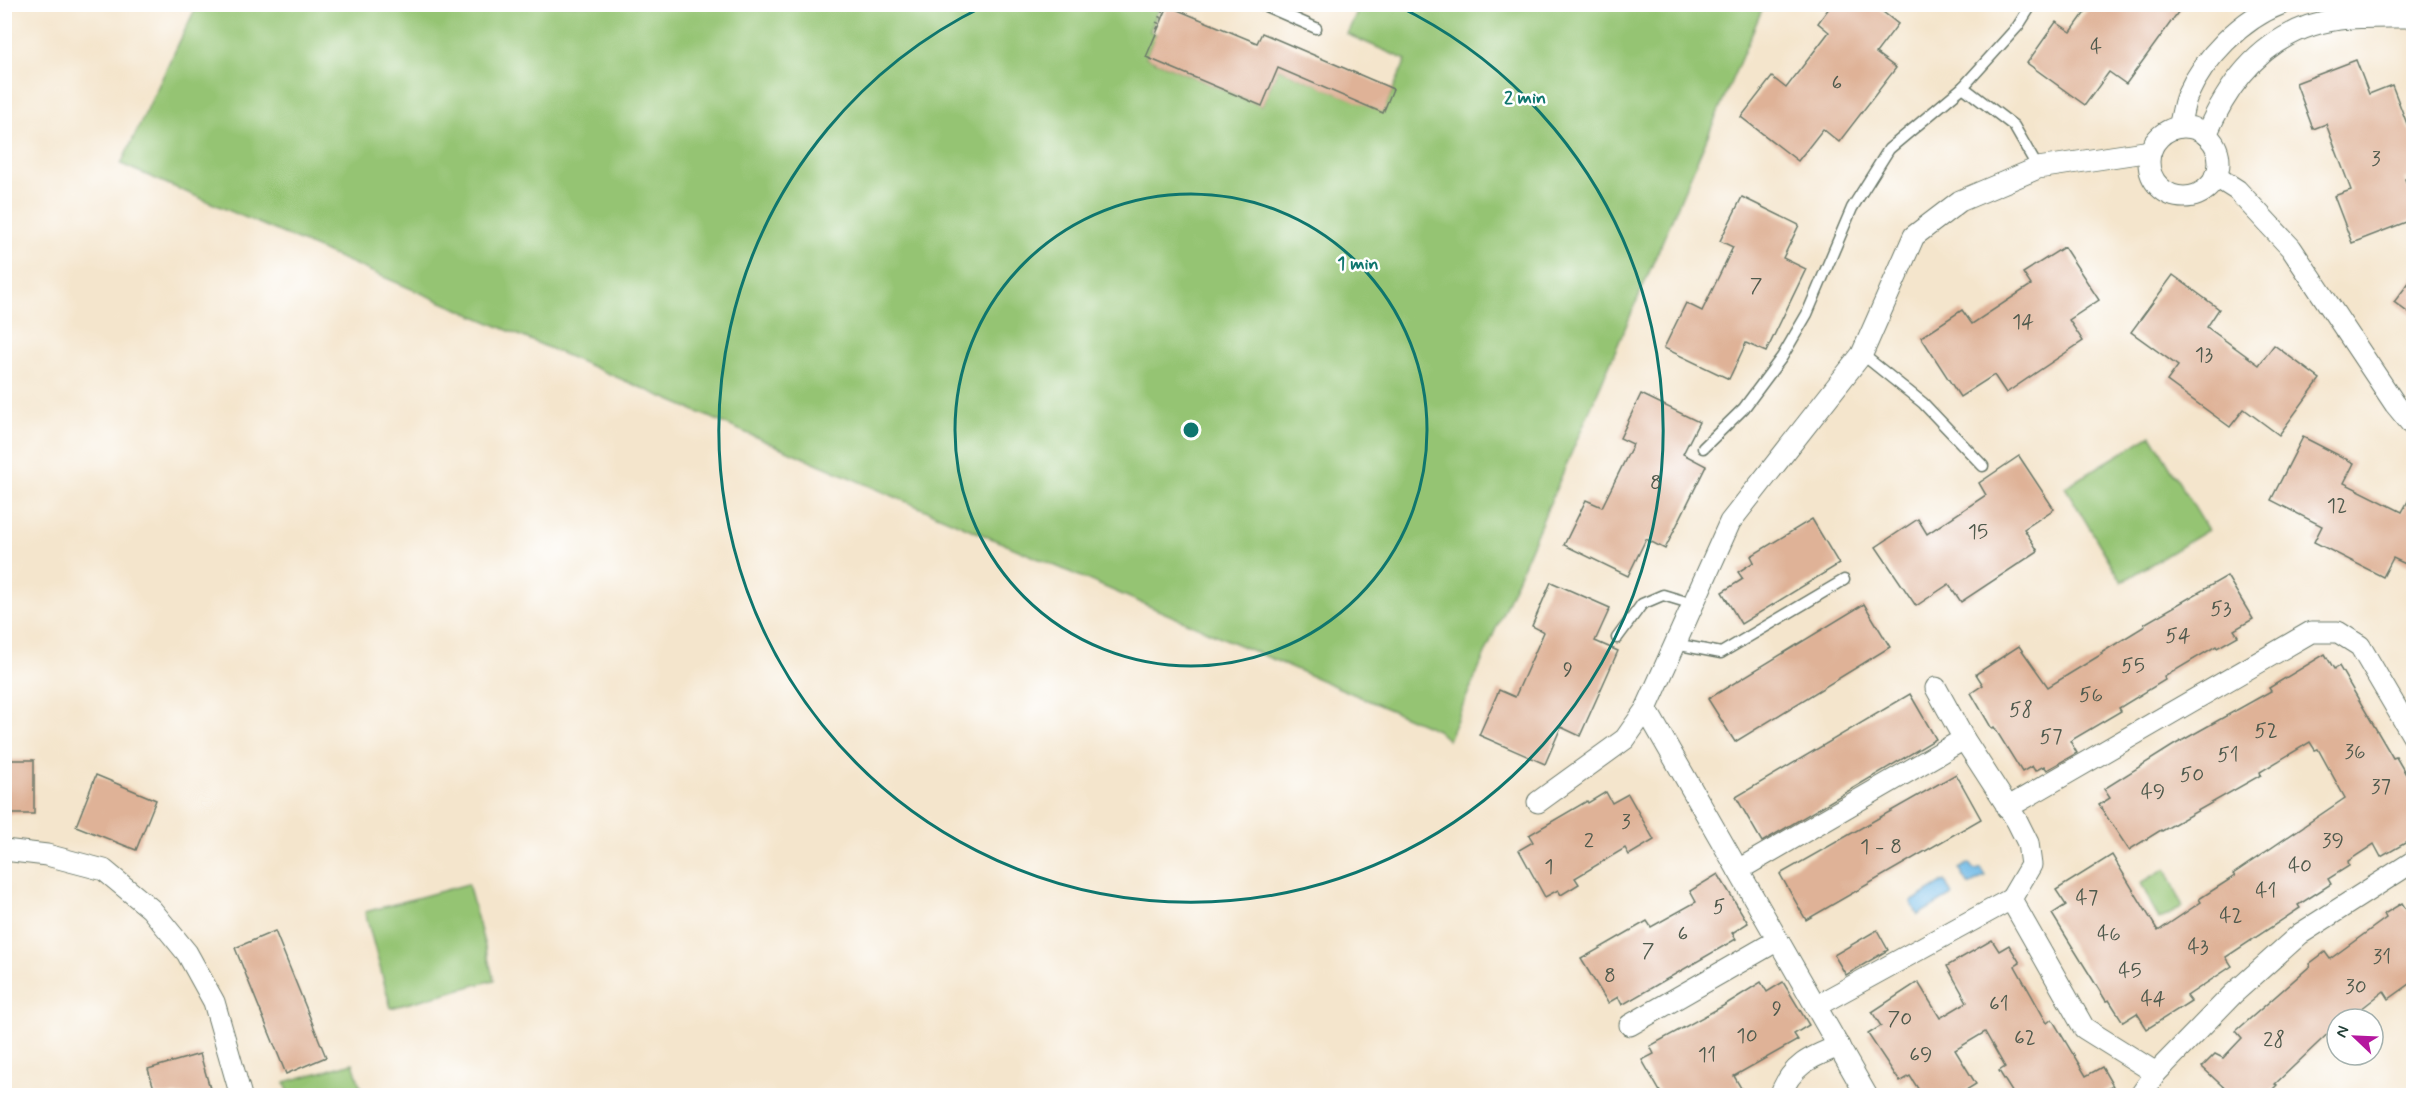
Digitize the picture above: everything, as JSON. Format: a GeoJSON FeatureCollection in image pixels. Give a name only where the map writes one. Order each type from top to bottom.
{"type":"FeatureCollection","features":[{"type":"Feature","properties":{"kind":"street"},"geometry":{"type":"LineString","coordinates":[[2179,127],[2186,97],[2207,63],[2240,28],[2281,4]]}},
{"type":"Feature","properties":{"kind":"street"},"geometry":{"type":"LineString","coordinates":[[2206,135],[2219,105],[2239,76],[2260,55],[2278,42],[2309,27],[2339,19],[2414,17]]}},
{"type":"Feature","properties":{"kind":"street"},"geometry":{"type":"LineString","coordinates":[[2179,127],[2193,128],[2206,135],[2216,149],[2218,158],[2215,176],[2208,186],[2199,193],[2188,196],[2176,196],[2166,192],[2151,174],[2149,163],[2151,151],[2162,135],[2179,127]]}},
{"type":"Feature","properties":{"kind":"street"},"geometry":{"type":"LineString","coordinates":[[1538,802],[1625,739],[1646,709],[1730,522],[1862,354],[1914,236],[1960,201],[2038,168],[2151,151]]}},
{"type":"Feature","properties":{"kind":"street"},"geometry":{"type":"LineString","coordinates":[[2215,176],[2237,190],[2291,248],[2388,395],[2414,427]]}},
{"type":"Feature","properties":{"kind":"street"},"geometry":{"type":"LineString","coordinates":[[2007,808],[2311,632],[2338,632],[2360,646],[2414,738]]}},
{"type":"Feature","properties":{"kind":"street"},"geometry":{"type":"LineString","coordinates":[[1816,1006],[2011,900],[2031,865],[2028,843],[2017,821],[1964,739],[1936,688]]}},
{"type":"Feature","properties":{"kind":"street"},"geometry":{"type":"LineString","coordinates":[[1646,709],[1867,1095]]}},
{"type":"Feature","properties":{"kind":"street"},"geometry":{"type":"LineString","coordinates":[[1738,870],[1964,739]]}},
{"type":"Feature","properties":{"kind":"street"},"geometry":{"type":"LineString","coordinates":[[4,850],[47,855],[104,870],[151,909],[186,953],[214,1002],[241,1095]]}},
{"type":"Feature","properties":{"kind":"street"},"geometry":{"type":"LineString","coordinates":[[2140,1095],[2156,1073],[2233,994],[2300,934],[2414,861]]}},
{"type":"Feature","properties":{"kind":"street"},"geometry":{"type":"LineString","coordinates":[[2011,900],[2084,1028],[2156,1073]]}},
{"type":"Feature","properties":{"kind":"street"},"geometry":{"type":"LineString","coordinates":[[1630,1025],[1778,940]]}},
{"type":"Feature","properties":{"kind":"street"},"geometry":{"type":"LineString","coordinates":[[1780,1095],[1786,1079],[1812,1057],[1839,1047]]}},
{"type":"Feature","properties":{"kind":"lane"},"geometry":{"type":"LineString","coordinates":[[1261,4],[1316,27]]}},
{"type":"Feature","properties":{"kind":"lane"},"geometry":{"type":"LineString","coordinates":[[1703,448],[1744,408],[1782,357],[1807,314],[1852,208],[1889,149],[1963,87],[2018,26],[2032,4]]}},
{"type":"Feature","properties":{"kind":"lane"},"geometry":{"type":"LineString","coordinates":[[1963,87],[2014,126],[2038,168]]}},
{"type":"Feature","properties":{"kind":"lane"},"geometry":{"type":"LineString","coordinates":[[1862,354],[1923,404],[1983,466]]}},
{"type":"Feature","properties":{"kind":"lane"},"geometry":{"type":"LineString","coordinates":[[1675,644],[1721,653],[1844,580]]}},
{"type":"Feature","properties":{"kind":"lane"},"geometry":{"type":"LineString","coordinates":[[1617,638],[1642,604],[1663,595],[1693,604]]}},
{"type":"Feature","properties":{"kind":"path"},"geometry":{"type":"LineString","coordinates":[[1158,28],[1156,27],[1166,4]]}},
{"type":"Feature","properties":{"kind":"green space"},"geometry":{"type":"Polygon","coordinates":[[[197,5],[1161,5],[1150,31],[1156,34],[1146,57],[1262,106],[1278,68],[1383,112],[1406,60],[1347,34],[1360,5],[1764,5],[1448,740],[1437,730],[121,164],[197,5]]]}},
{"type":"Feature","properties":{"kind":"green space"},"geometry":{"type":"Polygon","coordinates":[[[2151,435],[2208,530],[2122,582],[2065,487],[2151,435]]]}},
{"type":"Feature","properties":{"kind":"green space"},"geometry":{"type":"Polygon","coordinates":[[[2166,868],[2183,907],[2159,920],[2141,883],[2166,868]]]}},
{"type":"Feature","properties":{"kind":"green space"},"geometry":{"type":"Polygon","coordinates":[[[468,884],[494,980],[391,1008],[365,912],[468,884]]]}},
{"type":"Feature","properties":{"kind":"green space"},"geometry":{"type":"Polygon","coordinates":[[[353,1063],[363,1095],[289,1095],[285,1082],[353,1063]]]}},
{"type":"Feature","properties":{"kind":"water"},"geometry":{"type":"Polygon","coordinates":[[[1969,863],[1973,869],[1981,868],[1986,876],[1969,885],[1959,869],[1969,863]]]}},
{"type":"Feature","properties":{"kind":"water"},"geometry":{"type":"Polygon","coordinates":[[[1945,881],[1952,895],[1918,915],[1911,902],[1945,881]]]}},
{"type":"Feature","properties":{"kind":"building"},"geometry":{"type":"Polygon","coordinates":[[[1832,4],[1873,4],[1898,24],[1876,53],[1896,68],[1839,142],[1823,129],[1798,161],[1741,117],[1772,77],[1786,88],[1829,32],[1818,23],[1832,4]]]}},
{"type":"Feature","properties":{"kind":"building"},"geometry":{"type":"Polygon","coordinates":[[[2091,4],[2184,4],[2126,84],[2109,72],[2085,105],[2027,63],[2056,22],[2071,32],[2091,4]]]}},
{"type":"Feature","properties":{"kind":"building"},"geometry":{"type":"Polygon","coordinates":[[[1168,6],[1257,43],[1262,33],[1393,89],[1383,113],[1278,68],[1262,106],[1146,57],[1168,6]]]}},
{"type":"Feature","properties":{"kind":"building"},"geometry":{"type":"Polygon","coordinates":[[[2356,60],[2369,94],[2392,85],[2414,142],[2414,176],[2405,179],[2414,203],[2414,219],[2352,243],[2334,196],[2351,190],[2326,124],[2313,129],[2296,83],[2356,60]]]}},
{"type":"Feature","properties":{"kind":"building"},"geometry":{"type":"Polygon","coordinates":[[[1742,197],[1799,225],[1783,258],[1806,269],[1766,352],[1746,343],[1729,379],[1664,348],[1686,303],[1702,311],[1733,247],[1720,241],[1742,197]]]}},
{"type":"Feature","properties":{"kind":"building"},"geometry":{"type":"Polygon","coordinates":[[[2064,247],[2099,300],[2069,320],[2083,341],[2006,393],[1994,375],[1960,397],[1921,337],[1962,310],[1972,324],[2031,285],[2023,273],[2064,247]]]}},
{"type":"Feature","properties":{"kind":"building"},"geometry":{"type":"Polygon","coordinates":[[[2173,275],[2219,309],[2207,327],[2259,365],[2274,345],[2320,379],[2279,435],[2244,409],[2230,427],[2167,381],[2178,366],[2131,332],[2173,275]]]}},
{"type":"Feature","properties":{"kind":"building"},"geometry":{"type":"Polygon","coordinates":[[[2414,276],[2414,317],[2394,302],[2414,276]]]}},
{"type":"Feature","properties":{"kind":"building"},"geometry":{"type":"Polygon","coordinates":[[[1641,394],[1699,422],[1683,454],[1706,466],[1665,549],[1646,539],[1628,576],[1564,545],[1586,500],[1602,507],[1633,444],[1620,438],[1641,394]]]}},
{"type":"Feature","properties":{"kind":"building"},"geometry":{"type":"Polygon","coordinates":[[[2303,437],[2354,463],[2344,483],[2402,512],[2414,490],[2414,568],[2393,558],[2383,577],[2314,542],[2322,526],[2271,500],[2303,437]]]}},
{"type":"Feature","properties":{"kind":"building"},"geometry":{"type":"Polygon","coordinates":[[[2019,456],[2054,509],[2024,529],[2038,551],[1961,602],[1949,584],[1916,606],[1876,547],[1918,519],[1927,534],[1986,495],[1979,483],[2019,456]]]}},
{"type":"Feature","properties":{"kind":"building"},"geometry":{"type":"Polygon","coordinates":[[[1812,519],[1839,564],[1741,624],[1722,592],[1743,579],[1738,572],[1754,562],[1751,556],[1812,519]]]}},
{"type":"Feature","properties":{"kind":"building"},"geometry":{"type":"Polygon","coordinates":[[[2227,576],[2253,619],[2234,630],[2238,636],[2217,648],[2216,646],[2164,677],[2165,680],[2119,708],[2121,711],[2070,741],[2077,753],[2047,770],[2044,766],[2035,771],[2032,766],[2022,772],[1994,727],[1992,729],[1971,693],[1983,685],[1976,674],[2019,646],[2048,687],[2145,626],[2144,624],[2227,576]]]}},
{"type":"Feature","properties":{"kind":"building"},"geometry":{"type":"Polygon","coordinates":[[[1551,582],[1610,608],[1595,641],[1618,651],[1580,736],[1561,727],[1545,764],[1479,735],[1499,690],[1515,697],[1544,632],[1532,626],[1551,582]]]}},
{"type":"Feature","properties":{"kind":"building"},"geometry":{"type":"Polygon","coordinates":[[[1864,604],[1890,647],[1735,742],[1708,699],[1864,604]]]}},
{"type":"Feature","properties":{"kind":"building"},"geometry":{"type":"Polygon","coordinates":[[[2325,654],[2334,669],[2339,666],[2393,758],[2396,757],[2414,788],[2414,838],[2381,857],[2374,844],[2348,861],[2349,866],[2328,879],[2331,884],[2298,905],[2300,908],[2226,957],[2232,966],[2187,996],[2191,1001],[2147,1029],[2137,1013],[2123,1022],[2109,1000],[2106,1001],[2052,914],[2066,905],[2056,890],[2112,855],[2158,931],[2201,902],[2199,899],[2235,876],[2233,874],[2345,798],[2318,749],[2315,750],[2310,742],[2260,772],[2261,775],[2129,850],[2099,805],[2110,798],[2104,789],[2174,745],[2271,691],[2269,688],[2325,654]]]}},
{"type":"Feature","properties":{"kind":"building"},"geometry":{"type":"Polygon","coordinates":[[[1910,694],[1936,739],[1762,842],[1736,797],[1910,694]]]}},
{"type":"Feature","properties":{"kind":"building"},"geometry":{"type":"Polygon","coordinates":[[[4,760],[34,760],[34,814],[4,814],[4,760]]]}},
{"type":"Feature","properties":{"kind":"building"},"geometry":{"type":"Polygon","coordinates":[[[1956,774],[1981,819],[1806,920],[1780,874],[1956,774]]]}},
{"type":"Feature","properties":{"kind":"building"},"geometry":{"type":"Polygon","coordinates":[[[96,775],[156,800],[136,850],[76,826],[96,775]]]}},
{"type":"Feature","properties":{"kind":"building"},"geometry":{"type":"Polygon","coordinates":[[[1606,792],[1612,803],[1628,794],[1654,840],[1629,855],[1625,848],[1575,878],[1579,884],[1561,895],[1558,890],[1545,897],[1519,850],[1533,842],[1529,835],[1606,792]]]}},
{"type":"Feature","properties":{"kind":"building"},"geometry":{"type":"Polygon","coordinates":[[[1718,874],[1748,923],[1732,933],[1736,939],[1622,1005],[1618,997],[1608,1003],[1581,959],[1647,921],[1651,927],[1696,902],[1690,891],[1718,874]]]}},
{"type":"Feature","properties":{"kind":"building"},"geometry":{"type":"Polygon","coordinates":[[[2402,903],[2407,911],[2414,907],[2414,981],[2389,999],[2384,991],[2364,1007],[2325,1007],[2325,1036],[2275,1084],[2277,1085],[2267,1095],[2232,1095],[2202,1067],[2215,1054],[2223,1058],[2242,1038],[2236,1031],[2310,966],[2309,964],[2325,952],[2330,959],[2386,918],[2384,914],[2402,903]]]}},
{"type":"Feature","properties":{"kind":"building"},"geometry":{"type":"Polygon","coordinates":[[[1877,930],[1888,950],[1846,975],[1834,955],[1877,930]]]}},
{"type":"Feature","properties":{"kind":"building"},"geometry":{"type":"Polygon","coordinates":[[[275,931],[326,1057],[286,1074],[235,948],[275,931]]]}},
{"type":"Feature","properties":{"kind":"building"},"geometry":{"type":"Polygon","coordinates":[[[1992,940],[1999,951],[2009,945],[2020,963],[2015,966],[2047,1023],[2052,1019],[2086,1076],[2102,1067],[2113,1086],[2096,1095],[2014,1095],[1999,1071],[2005,1067],[1985,1032],[1955,1050],[1976,1084],[1958,1095],[1922,1095],[1910,1076],[1900,1082],[1868,1034],[1881,1026],[1872,1012],[1918,982],[1940,1018],[1967,1002],[1947,966],[1992,940]]]}},
{"type":"Feature","properties":{"kind":"building"},"geometry":{"type":"Polygon","coordinates":[[[1761,982],[1767,992],[1783,982],[1809,1025],[1794,1034],[1798,1040],[1734,1076],[1745,1095],[1662,1095],[1642,1060],[1654,1054],[1650,1046],[1723,1006],[1761,982]]]}},
{"type":"Feature","properties":{"kind":"building"},"geometry":{"type":"Polygon","coordinates":[[[200,1054],[212,1095],[156,1095],[148,1069],[200,1054]]]}}]}
